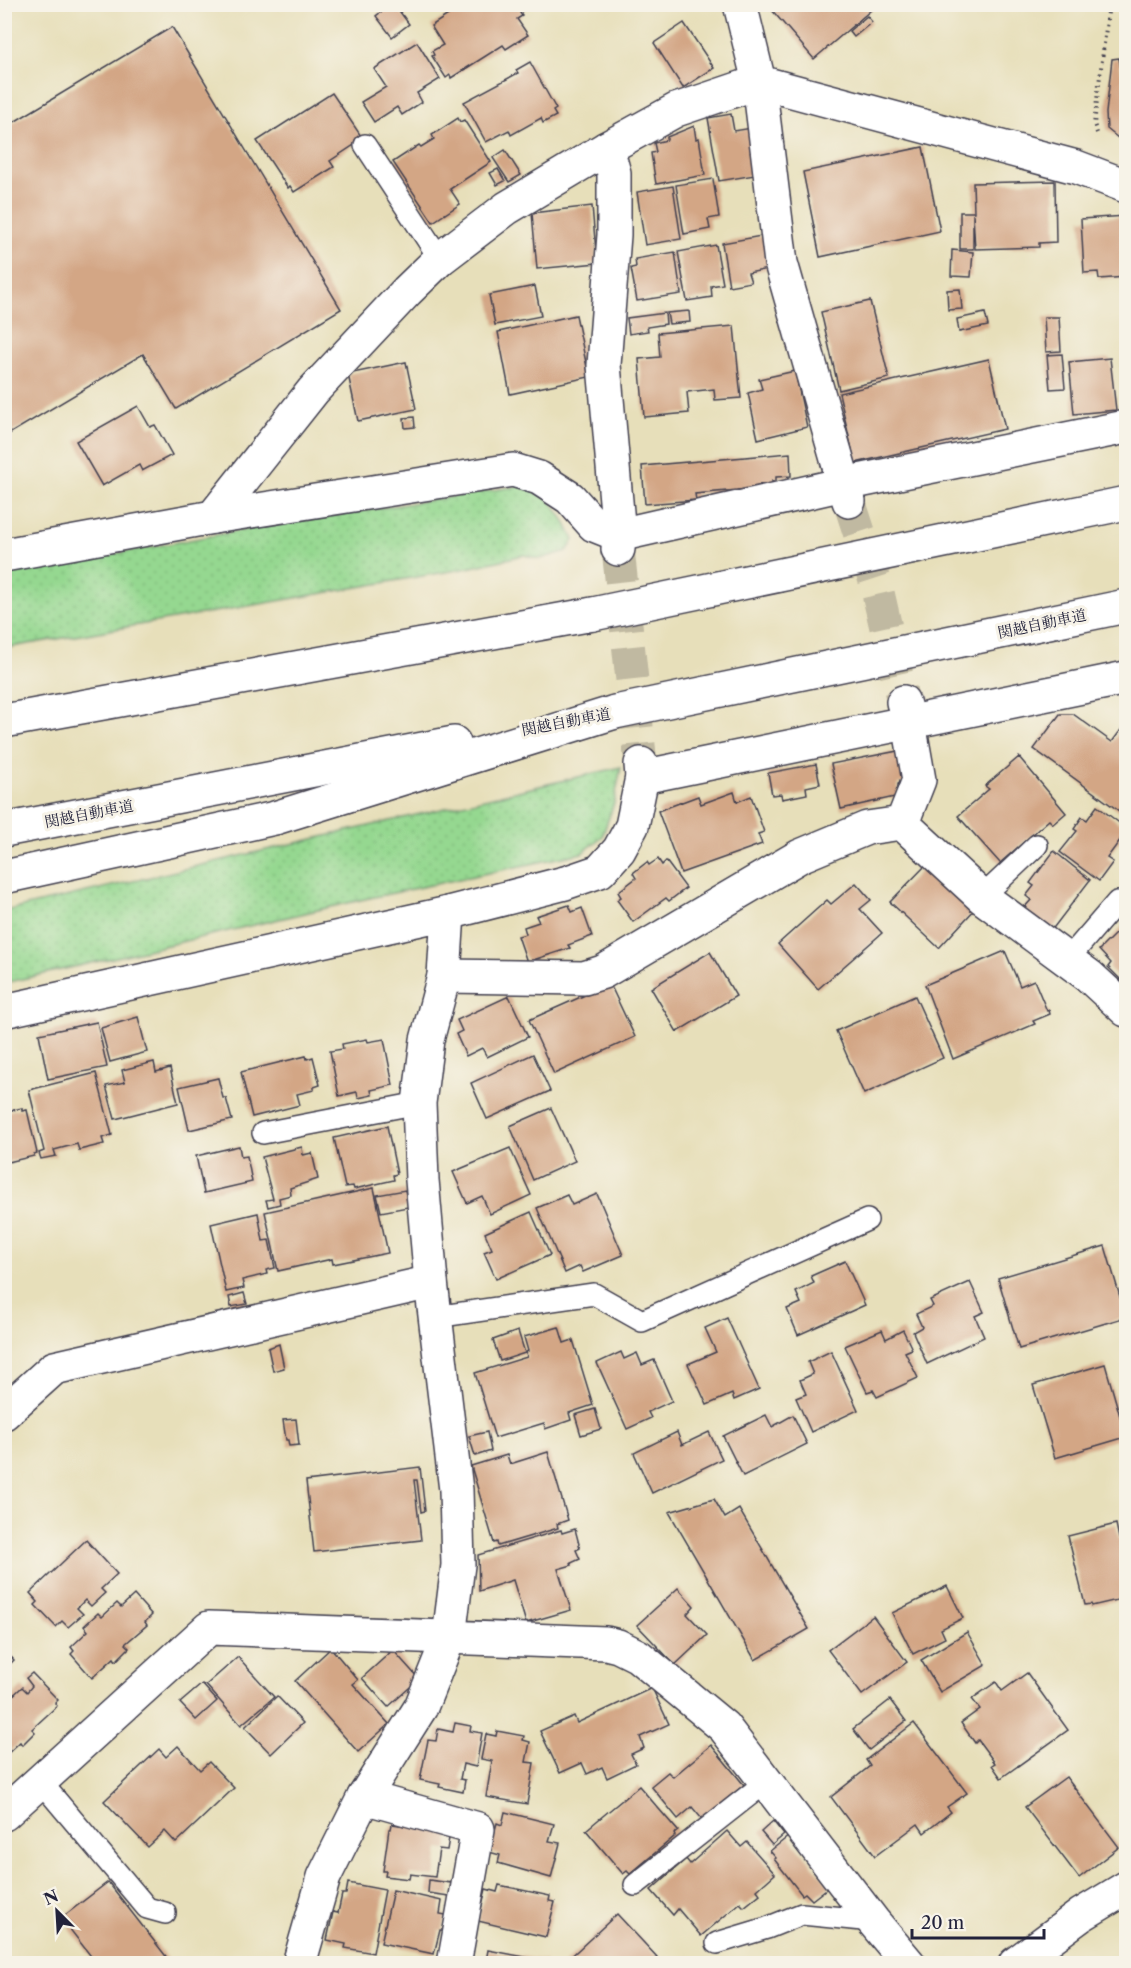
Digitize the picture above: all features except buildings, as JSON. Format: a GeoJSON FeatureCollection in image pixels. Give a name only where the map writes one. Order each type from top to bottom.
{"type":"FeatureCollection","features":[{"type":"Feature","properties":{"kind":"main road"},"geometry":{"type":"LineString","coordinates":[[740,4],[759,82],[781,263],[847,493]]}},
{"type":"Feature","properties":{"kind":"main road"},"geometry":{"type":"LineString","coordinates":[[213,517],[312,391],[440,259],[507,208],[676,110],[759,82],[1076,167],[1126,186]]}},
{"type":"Feature","properties":{"kind":"main road"},"geometry":{"type":"LineString","coordinates":[[607,148],[614,173],[614,234],[604,365],[618,542]]}},
{"type":"Feature","properties":{"kind":"main road"},"geometry":{"type":"LineString","coordinates":[[4,555],[213,517],[513,470],[539,478],[570,498],[594,525],[618,542],[847,493],[1126,427]]}},
{"type":"Feature","properties":{"kind":"main road"},"geometry":{"type":"LineString","coordinates":[[4,721],[593,614],[1126,503]]}},
{"type":"Feature","properties":{"kind":"main road","name":"関越自動車道"},"geometry":{"type":"LineString","coordinates":[[4,830],[615,712],[1126,606]]}},
{"type":"Feature","properties":{"kind":"main road"},"geometry":{"type":"LineString","coordinates":[[4,1011],[448,913],[565,884],[600,871],[619,850],[632,826],[641,770],[906,713],[1126,678]]}},
{"type":"Feature","properties":{"kind":"main road"},"geometry":{"type":"LineString","coordinates":[[4,877],[275,818],[615,712]]}},
{"type":"Feature","properties":{"kind":"main road"},"geometry":{"type":"LineString","coordinates":[[902,823],[919,780],[906,713]]}},
{"type":"Feature","properties":{"kind":"main road"},"geometry":{"type":"LineString","coordinates":[[902,823],[982,897],[1068,959],[1126,1011]]}},
{"type":"Feature","properties":{"kind":"main road"},"geometry":{"type":"LineString","coordinates":[[444,976],[584,978],[603,972],[800,856],[867,828],[902,823]]}},
{"type":"Feature","properties":{"kind":"main road"},"geometry":{"type":"LineString","coordinates":[[299,1964],[324,1877],[364,1797],[421,1707],[449,1637],[458,1565],[456,1490],[431,1282],[422,1180],[419,1103],[427,1040],[444,976],[448,913]]}},
{"type":"Feature","properties":{"kind":"main road"},"geometry":{"type":"LineString","coordinates":[[4,1413],[54,1368],[431,1282]]}},
{"type":"Feature","properties":{"kind":"main road"},"geometry":{"type":"LineString","coordinates":[[4,1814],[209,1628],[606,1643],[638,1656],[724,1727],[873,1921],[909,1964]]}},
{"type":"Feature","properties":{"kind":"main road"},"geometry":{"type":"LineString","coordinates":[[364,1797],[478,1829],[454,1964]]}},
{"type":"Feature","properties":{"kind":"main road"},"geometry":{"type":"LineString","coordinates":[[1015,1964],[1081,1915],[1126,1888]]}},
{"type":"Feature","properties":{"kind":"lane"},"geometry":{"type":"LineString","coordinates":[[365,145],[440,259]]}},
{"type":"Feature","properties":{"kind":"lane"},"geometry":{"type":"LineString","coordinates":[[982,897],[1036,845]]}},
{"type":"Feature","properties":{"kind":"lane"},"geometry":{"type":"LineString","coordinates":[[1068,959],[1117,902]]}},
{"type":"Feature","properties":{"kind":"lane"},"geometry":{"type":"LineString","coordinates":[[263,1133],[419,1103]]}},
{"type":"Feature","properties":{"kind":"lane"},"geometry":{"type":"LineString","coordinates":[[435,1317],[594,1294],[642,1321],[867,1220]]}},
{"type":"Feature","properties":{"kind":"lane"},"geometry":{"type":"LineString","coordinates":[[40,1781],[147,1908],[165,1913]]}},
{"type":"Feature","properties":{"kind":"lane"},"geometry":{"type":"LineString","coordinates":[[635,1885],[766,1782]]}},
{"type":"Feature","properties":{"kind":"lane"},"geometry":{"type":"LineString","coordinates":[[717,1943],[767,1928],[802,1914],[873,1921]]}},
{"type":"Feature","properties":{"kind":"path"},"geometry":{"type":"LineString","coordinates":[[1109,4],[1094,124],[1104,150],[1126,186]]}},
{"type":"Feature","properties":{"kind":"green space"},"geometry":{"type":"Polygon","coordinates":[[[525,485],[550,500],[564,520],[574,540],[567,551],[540,559],[524,555],[463,569],[5,648],[5,574],[249,529],[525,485]]]}},
{"type":"Feature","properties":{"kind":"green space"},"geometry":{"type":"Polygon","coordinates":[[[621,767],[614,803],[602,837],[582,853],[365,899],[5,983],[5,911],[621,767]]]}},
{"type":"Feature","properties":{"kind":"tunnel"},"geometry":{"type":"LineString","coordinates":[[849,501],[876,584],[903,702]]}},
{"type":"Feature","properties":{"kind":"tunnel"},"geometry":{"type":"LineString","coordinates":[[618,549],[641,764]]}}]}
